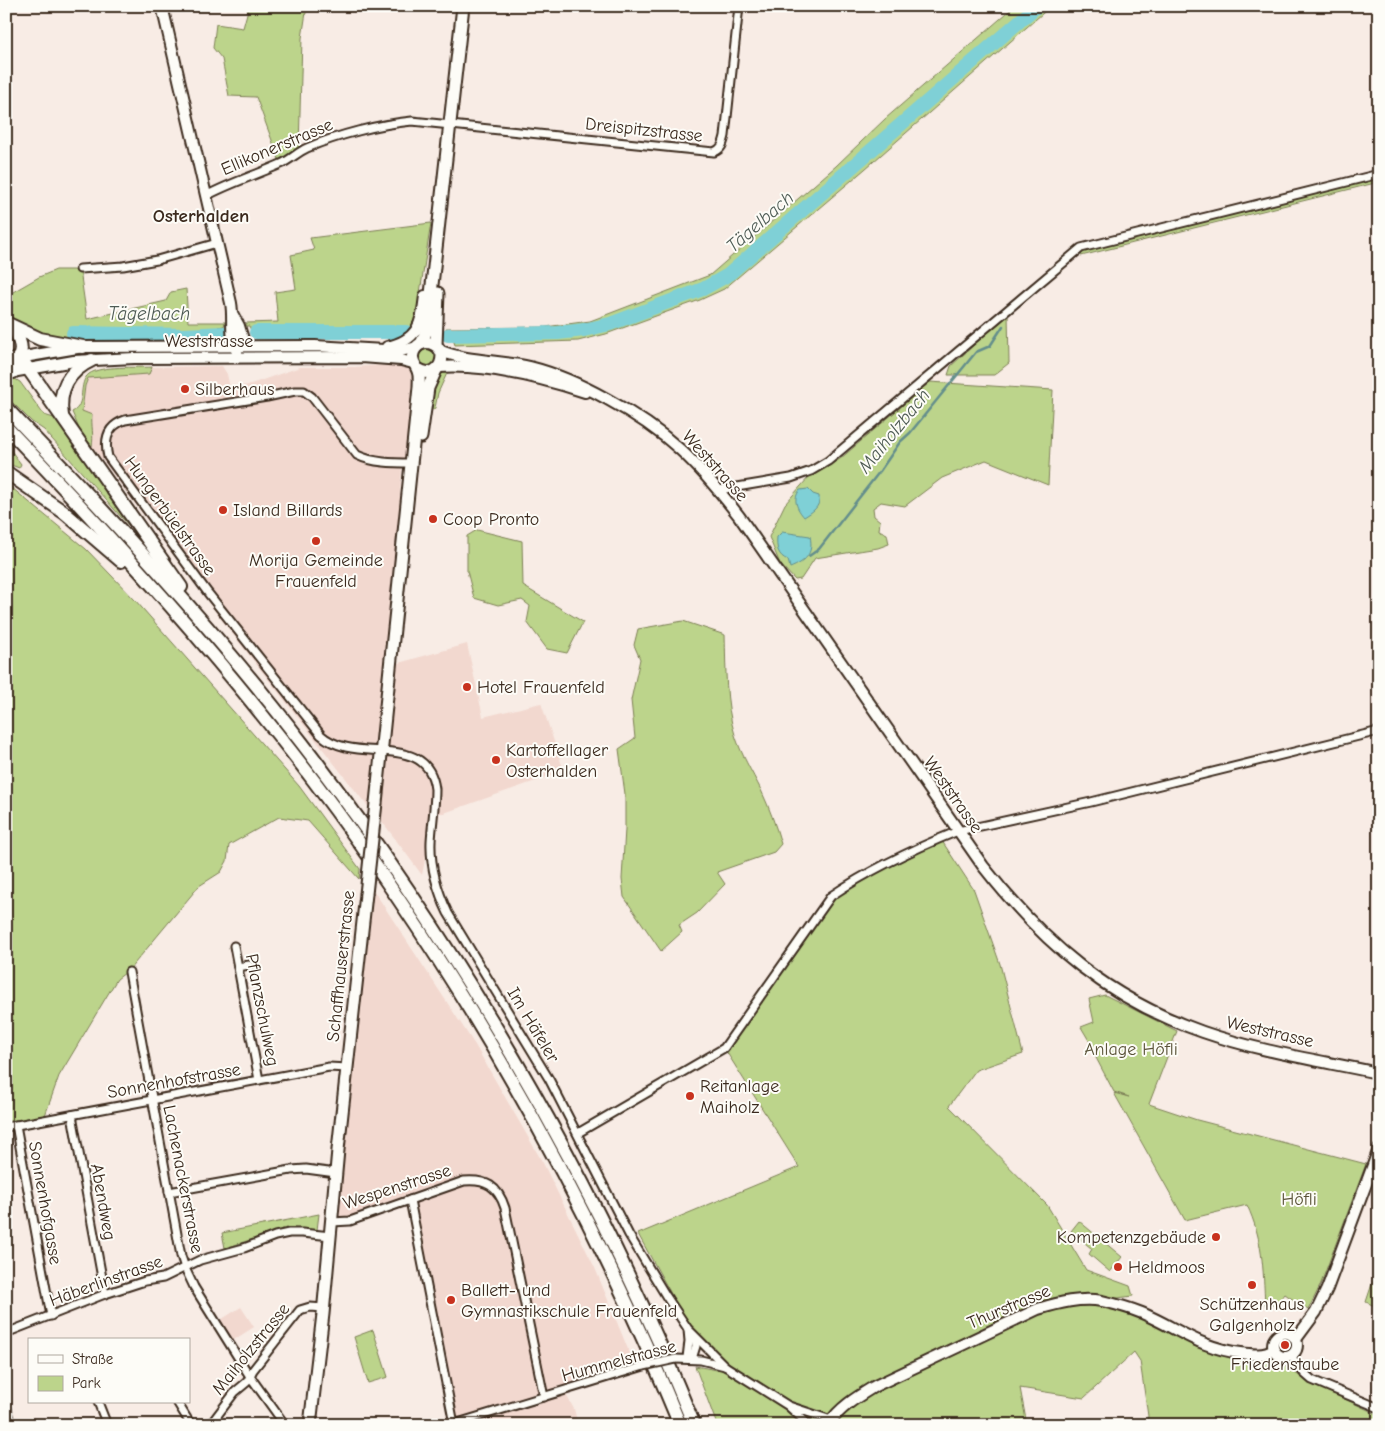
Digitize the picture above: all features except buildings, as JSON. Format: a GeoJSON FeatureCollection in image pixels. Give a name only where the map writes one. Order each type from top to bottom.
{"type":"FeatureCollection","features":[{"type":"Feature","properties":{"kind":"highway"},"geometry":{"type":"LineString","coordinates":[[10,325],[50,342],[83,347]]}},
{"type":"Feature","properties":{"kind":"highway"},"geometry":{"type":"LineString","coordinates":[[10,325],[21,342],[22,350],[10,373]]}},
{"type":"Feature","properties":{"kind":"highway"},"geometry":{"type":"LineString","coordinates":[[20,357],[218,640]]}},
{"type":"Feature","properties":{"kind":"highway"},"geometry":{"type":"LineString","coordinates":[[63,418],[61,404],[65,383],[76,369],[92,360]]}},
{"type":"Feature","properties":{"kind":"highway"},"geometry":{"type":"LineString","coordinates":[[6,408],[114,522],[218,640],[301,742],[360,822],[439,937],[488,1015],[551,1124],[591,1199],[641,1304],[694,1425]]}},
{"type":"Feature","properties":{"kind":"highway"},"geometry":{"type":"LineString","coordinates":[[6,427],[164,598],[228,672],[322,793],[386,881],[459,992],[529,1112],[580,1207],[630,1310],[680,1425]]}},
{"type":"Feature","properties":{"kind":"highway"},"geometry":{"type":"LineString","coordinates":[[6,472],[66,513],[164,598]]}},
{"type":"Feature","properties":{"kind":"main road","name":"Ellikonerstrasse"},"geometry":{"type":"LineString","coordinates":[[162,6],[215,243],[236,326],[245,343]]}},
{"type":"Feature","properties":{"kind":"main road"},"geometry":{"type":"LineString","coordinates":[[444,186],[438,348],[442,360],[437,369],[427,373],[415,366],[412,354],[427,330],[463,6]]}},
{"type":"Feature","properties":{"kind":"main road","name":"Weststrasse"},"geometry":{"type":"LineString","coordinates":[[377,349],[400,344],[418,328],[424,309],[430,252],[437,231]]}},
{"type":"Feature","properties":{"kind":"main road","name":"Ellikonerstrasse"},"geometry":{"type":"LineString","coordinates":[[234,344],[236,326]]}},
{"type":"Feature","properties":{"kind":"main road","name":"Weststrasse"},"geometry":{"type":"LineString","coordinates":[[6,360],[83,347],[245,343],[401,351],[419,345]]}},
{"type":"Feature","properties":{"kind":"main road"},"geometry":{"type":"LineString","coordinates":[[419,345],[431,343],[438,348]]}},
{"type":"Feature","properties":{"kind":"main road"},"geometry":{"type":"LineString","coordinates":[[234,344],[236,351],[243,357]]}},
{"type":"Feature","properties":{"kind":"main road","name":"Weststrasse"},"geometry":{"type":"LineString","coordinates":[[438,348],[452,355],[508,362],[554,374],[583,385],[635,414],[664,434],[698,466],[764,552],[958,831],[1004,893],[1032,924],[1083,969],[1133,1001],[1204,1033],[1247,1045],[1377,1072]]}},
{"type":"Feature","properties":{"kind":"main road","name":"Weststrasse"},"geometry":{"type":"LineString","coordinates":[[10,373],[74,361],[156,357],[382,358],[401,360],[415,366]]}},
{"type":"Feature","properties":{"kind":"main road","name":"Schaffhauserstrasse"},"geometry":{"type":"LineString","coordinates":[[310,1425],[408,510],[411,463],[420,387],[415,366]]}},
{"type":"Feature","properties":{"kind":"main road","name":"Weststrasse"},"geometry":{"type":"LineString","coordinates":[[437,369],[482,369],[527,376],[608,399]]}},
{"type":"Feature","properties":{"kind":"main road","name":"Schaffhauserstrasse"},"geometry":{"type":"LineString","coordinates":[[408,510],[428,388],[437,369]]}},
{"type":"Feature","properties":{"kind":"main road"},"geometry":{"type":"LineString","coordinates":[[1290,1356],[1296,1350],[1296,1339],[1316,1312],[1328,1289],[1379,1149]]}},
{"type":"Feature","properties":{"kind":"main road","name":"Thurstrasse"},"geometry":{"type":"LineString","coordinates":[[830,1423],[855,1398],[876,1386],[1038,1309],[1064,1302],[1100,1301],[1132,1309],[1201,1344],[1223,1351],[1267,1354],[1274,1350],[1283,1357],[1290,1356]]}},
{"type":"Feature","properties":{"kind":"main road"},"geometry":{"type":"LineString","coordinates":[[1274,1350],[1273,1343],[1279,1334],[1288,1333],[1296,1339]]}},
{"type":"Feature","properties":{"kind":"street","name":"Dreispitzstrasse"},"geometry":{"type":"LineString","coordinates":[[450,124],[710,152],[719,150],[725,136],[739,6]]}},
{"type":"Feature","properties":{"kind":"street","name":"Ellikonerstrasse"},"geometry":{"type":"LineString","coordinates":[[206,196],[227,184],[282,163],[305,149],[322,142],[390,123],[412,121],[450,124]]}},
{"type":"Feature","properties":{"kind":"street"},"geometry":{"type":"LineString","coordinates":[[718,490],[791,478],[811,471],[828,461],[1081,248],[1379,174]]}},
{"type":"Feature","properties":{"kind":"street"},"geometry":{"type":"LineString","coordinates":[[80,269],[123,266],[157,260],[215,243]]}},
{"type":"Feature","properties":{"kind":"street","name":"Hungerbüelstrasse"},"geometry":{"type":"LineString","coordinates":[[381,751],[336,746],[321,736],[208,593],[113,464],[107,452],[106,437],[112,427],[118,422],[125,420],[304,391],[312,397],[357,455],[365,459],[411,463]]}},
{"type":"Feature","properties":{"kind":"street"},"geometry":{"type":"LineString","coordinates":[[578,1133],[724,1048],[831,896],[853,881],[958,831],[1091,802],[1379,731]]}},
{"type":"Feature","properties":{"kind":"street","name":"Im Häfeler"},"geometry":{"type":"LineString","coordinates":[[381,751],[413,756],[422,762],[432,775],[435,799],[431,852],[433,872],[438,892],[448,913],[549,1079],[629,1235],[688,1329],[725,1366]]}},
{"type":"Feature","properties":{"kind":"street","name":"Pflanzschulweg"},"geometry":{"type":"LineString","coordinates":[[234,946],[259,1080]]}},
{"type":"Feature","properties":{"kind":"street"},"geometry":{"type":"LineString","coordinates":[[238,967],[249,965]]}},
{"type":"Feature","properties":{"kind":"street","name":"Lachenackerstrasse"},"geometry":{"type":"LineString","coordinates":[[129,972],[181,1256],[185,1268],[250,1375],[285,1425]]}},
{"type":"Feature","properties":{"kind":"street","name":"Sonnenhofstrasse"},"geometry":{"type":"LineString","coordinates":[[6,1127],[329,1067],[347,1068]]}},
{"type":"Feature","properties":{"kind":"street","name":"Abendweg"},"geometry":{"type":"LineString","coordinates":[[72,1115],[105,1294]]}},
{"type":"Feature","properties":{"kind":"street","name":"Sonnenhofgasse"},"geometry":{"type":"LineString","coordinates":[[16,1125],[51,1316]]}},
{"type":"Feature","properties":{"kind":"street"},"geometry":{"type":"LineString","coordinates":[[169,1192],[291,1170],[336,1173]]}},
{"type":"Feature","properties":{"kind":"street","name":"Wespenstrasse"},"geometry":{"type":"LineString","coordinates":[[332,1222],[350,1221],[464,1181],[476,1180],[485,1182],[497,1191],[505,1208],[544,1397]]}},
{"type":"Feature","properties":{"kind":"street"},"geometry":{"type":"LineString","coordinates":[[410,1200],[453,1424]]}},
{"type":"Feature","properties":{"kind":"street","name":"Häberlinstrasse"},"geometry":{"type":"LineString","coordinates":[[6,1333],[105,1294],[145,1281],[163,1278],[213,1256],[244,1248],[282,1234],[302,1233],[331,1236]]}},
{"type":"Feature","properties":{"kind":"street","name":"Maiholzstrasse"},"geometry":{"type":"LineString","coordinates":[[210,1425],[236,1392],[247,1382],[250,1375],[300,1310],[310,1307],[324,1308]]}},
{"type":"Feature","properties":{"kind":"street"},"geometry":{"type":"LineString","coordinates":[[688,1329],[690,1358]]}},
{"type":"Feature","properties":{"kind":"street"},"geometry":{"type":"LineString","coordinates":[[690,1358],[696,1346],[694,1337]]}},
{"type":"Feature","properties":{"kind":"street"},"geometry":{"type":"LineString","coordinates":[[1290,1356],[1312,1380],[1379,1408]]}},
{"type":"Feature","properties":{"kind":"street","name":"Hummelstrasse"},"geometry":{"type":"LineString","coordinates":[[453,1424],[644,1366],[690,1358],[725,1366],[787,1404],[830,1423]]}},
{"type":"Feature","properties":{"kind":"street"},"geometry":{"type":"LineString","coordinates":[[99,1404],[107,1425]]}},
{"type":"Feature","properties":{"kind":"street"},"geometry":{"type":"LineString","coordinates":[[178,1404],[191,1425]]}},
{"type":"Feature","properties":{"kind":"street","name":"Hummelstrasse"},"geometry":{"type":"LineString","coordinates":[[787,1404],[808,1425]]}},
{"type":"Feature","properties":{"kind":"street"},"geometry":{"type":"LineString","coordinates":[[6,1405],[12,1425]]}},
{"type":"Feature","properties":{"kind":"shaded area"},"geometry":{"type":"Polygon","coordinates":[[[398,364],[411,371],[413,392],[406,453],[402,467],[401,509],[384,667],[467,644],[483,717],[541,703],[564,771],[444,813],[434,813],[422,875],[384,824],[365,803],[221,619],[92,446],[92,415],[82,412],[88,377],[149,374],[152,367],[222,366],[227,374],[230,388],[248,385],[300,367],[354,367],[398,364]]]}},
{"type":"Feature","properties":{"kind":"shaded area"},"geometry":{"type":"Polygon","coordinates":[[[374,891],[475,1045],[543,1163],[595,1268],[636,1369],[564,1391],[574,1409],[578,1425],[454,1425],[410,1200],[350,1221],[332,1222],[366,894],[374,891]]]}},
{"type":"Feature","properties":{"kind":"shaded area"},"geometry":{"type":"Polygon","coordinates":[[[241,1307],[254,1327],[232,1341],[219,1321],[241,1307]]]}},
{"type":"Feature","properties":{"kind":"green space"},"geometry":{"type":"Polygon","coordinates":[[[249,6],[307,6],[302,38],[299,149],[280,162],[256,97],[229,96],[222,59],[213,48],[216,24],[243,28],[249,6]]]}},
{"type":"Feature","properties":{"kind":"green space"},"geometry":{"type":"Polygon","coordinates":[[[1015,6],[1051,6],[865,169],[724,289],[700,300],[606,334],[578,341],[455,345],[447,337],[446,328],[545,327],[590,321],[710,275],[836,166],[885,119],[1015,6]]]}},
{"type":"Feature","properties":{"kind":"green space"},"geometry":{"type":"Polygon","coordinates":[[[1379,175],[1379,182],[1081,256],[1081,248],[1379,175]]]}},
{"type":"Feature","properties":{"kind":"green space"},"geometry":{"type":"Polygon","coordinates":[[[431,223],[416,318],[411,327],[401,329],[399,337],[364,335],[258,338],[254,337],[249,326],[246,326],[246,323],[278,322],[275,292],[296,289],[291,255],[314,250],[310,238],[431,223]]]}},
{"type":"Feature","properties":{"kind":"green space"},"geometry":{"type":"Polygon","coordinates":[[[56,270],[80,270],[87,319],[166,301],[171,292],[186,289],[188,322],[225,322],[224,326],[218,327],[224,327],[222,336],[199,339],[98,341],[73,339],[46,335],[6,318],[6,296],[39,277],[56,270]]]}},
{"type":"Feature","properties":{"kind":"green space"},"geometry":{"type":"Polygon","coordinates":[[[1008,314],[1009,363],[994,375],[948,375],[951,366],[1008,314]]]}},
{"type":"Feature","properties":{"kind":"green space"},"geometry":{"type":"Polygon","coordinates":[[[427,348],[434,351],[437,358],[434,365],[427,368],[420,365],[417,358],[420,351],[427,348]]]}},
{"type":"Feature","properties":{"kind":"green space"},"geometry":{"type":"Polygon","coordinates":[[[152,367],[149,374],[88,378],[85,386],[82,411],[92,415],[92,446],[80,431],[72,412],[77,409],[81,399],[85,378],[89,374],[102,369],[152,367]]]}},
{"type":"Feature","properties":{"kind":"green space"},"geometry":{"type":"Polygon","coordinates":[[[443,371],[448,371],[438,393],[435,408],[429,412],[434,384],[443,371]]]}},
{"type":"Feature","properties":{"kind":"green space"},"geometry":{"type":"Polygon","coordinates":[[[15,379],[20,382],[44,415],[54,418],[130,527],[44,430],[32,422],[6,396],[6,380],[15,379]]]}},
{"type":"Feature","properties":{"kind":"green space"},"geometry":{"type":"Polygon","coordinates":[[[930,382],[1053,390],[1048,485],[986,460],[942,478],[905,506],[881,502],[873,508],[874,516],[880,521],[879,530],[887,534],[889,544],[878,548],[815,558],[801,579],[795,580],[780,564],[769,537],[785,504],[809,477],[840,459],[930,382]]]}},
{"type":"Feature","properties":{"kind":"green space"},"geometry":{"type":"Polygon","coordinates":[[[6,444],[21,464],[19,468],[6,463],[6,444]]]}},
{"type":"Feature","properties":{"kind":"green space"},"geometry":{"type":"Polygon","coordinates":[[[6,483],[86,549],[135,600],[299,786],[360,869],[359,879],[308,821],[279,817],[229,845],[227,861],[221,872],[199,886],[129,970],[117,979],[59,1076],[43,1121],[6,1127],[6,483]]]}},
{"type":"Feature","properties":{"kind":"green space"},"geometry":{"type":"Polygon","coordinates":[[[477,530],[522,541],[523,586],[583,622],[567,653],[547,649],[527,622],[530,606],[522,600],[498,605],[474,598],[467,571],[467,536],[477,530]]]}},
{"type":"Feature","properties":{"kind":"green space"},"geometry":{"type":"Polygon","coordinates":[[[683,621],[725,635],[729,711],[735,735],[767,803],[781,844],[774,852],[717,872],[725,884],[697,913],[679,925],[682,932],[661,951],[624,897],[622,879],[625,794],[619,749],[635,738],[631,700],[640,659],[634,645],[638,629],[683,621]]]}},
{"type":"Feature","properties":{"kind":"green space"},"geometry":{"type":"Polygon","coordinates":[[[940,838],[974,890],[1000,964],[1023,1054],[976,1070],[949,1106],[1047,1205],[1086,1270],[1130,1286],[1133,1296],[1102,1300],[1201,1344],[1267,1354],[1310,1383],[1379,1415],[1379,1425],[1146,1425],[1148,1416],[1140,1361],[1134,1352],[1084,1398],[1020,1388],[1027,1425],[717,1425],[695,1366],[717,1370],[720,1358],[701,1340],[686,1321],[638,1234],[799,1167],[724,1048],[831,896],[940,838]]]}},
{"type":"Feature","properties":{"kind":"green space","name":"Höfli"},"geometry":{"type":"Polygon","coordinates":[[[1105,995],[1177,1031],[1149,1104],[1197,1120],[1366,1164],[1320,1286],[1308,1310],[1285,1294],[1276,1305],[1265,1305],[1263,1266],[1259,1242],[1247,1205],[1185,1220],[1114,1093],[1129,1097],[1114,1092],[1094,1054],[1094,1049],[1081,1027],[1094,1022],[1089,999],[1105,995]]]}},
{"type":"Feature","properties":{"kind":"green space"},"geometry":{"type":"Polygon","coordinates":[[[319,1214],[317,1230],[292,1228],[225,1248],[222,1233],[319,1214]]]}},
{"type":"Feature","properties":{"kind":"green space"},"geometry":{"type":"Polygon","coordinates":[[[1079,1221],[1122,1257],[1110,1272],[1089,1254],[1092,1249],[1071,1231],[1079,1221]]]}},
{"type":"Feature","properties":{"kind":"green space"},"geometry":{"type":"Polygon","coordinates":[[[1379,1263],[1379,1308],[1366,1302],[1379,1263]]]}},
{"type":"Feature","properties":{"kind":"green space"},"geometry":{"type":"Polygon","coordinates":[[[373,1330],[388,1377],[368,1383],[354,1337],[373,1330]]]}},
{"type":"Feature","properties":{"kind":"water"},"geometry":{"type":"Polygon","coordinates":[[[808,489],[813,494],[819,496],[819,503],[815,509],[804,517],[799,511],[796,497],[800,490],[808,489]]]}},
{"type":"Feature","properties":{"kind":"water"},"geometry":{"type":"Polygon","coordinates":[[[782,532],[810,536],[811,548],[807,556],[800,563],[790,568],[788,560],[780,554],[777,548],[777,537],[782,532]]]}},
{"type":"Feature","properties":{"kind":"waterway","name":"Tägelbach"},"geometry":{"type":"LineString","coordinates":[[448,335],[558,333],[584,330],[610,324],[703,289],[728,275],[1037,6]]}},
{"type":"Feature","properties":{"kind":"waterway","name":"Maiholzbach"},"geometry":{"type":"LineString","coordinates":[[809,556],[819,549],[880,471],[900,442],[910,433],[976,352],[990,346],[1003,326]]}},
{"type":"Feature","properties":{"kind":"waterway","name":"Tägelbach"},"geometry":{"type":"LineString","coordinates":[[256,332],[406,332]]}},
{"type":"Feature","properties":{"kind":"waterway","name":"Tägelbach"},"geometry":{"type":"LineString","coordinates":[[73,333],[185,335],[224,333]]}},
{"type":"Feature","properties":{"kind":"place","name":"Silberhaus"},"geometry":{"type":"Point","coordinates":[185,389]}},
{"type":"Feature","properties":{"kind":"place","name":"Island Billards"},"geometry":{"type":"Point","coordinates":[223,510]}},
{"type":"Feature","properties":{"kind":"place","name":"Coop Pronto"},"geometry":{"type":"Point","coordinates":[433,519]}},
{"type":"Feature","properties":{"kind":"place","name":"Morija Gemeinde Frauenfeld"},"geometry":{"type":"Point","coordinates":[316,541]}},
{"type":"Feature","properties":{"kind":"place","name":"Hotel Frauenfeld"},"geometry":{"type":"Point","coordinates":[467,687]}},
{"type":"Feature","properties":{"kind":"place","name":"Kartoffellager Osterhalden"},"geometry":{"type":"Point","coordinates":[496,760]}},
{"type":"Feature","properties":{"kind":"place","name":"Reitanlage Maiholz"},"geometry":{"type":"Point","coordinates":[690,1096]}},
{"type":"Feature","properties":{"kind":"place","name":"Kompetenzgebäude"},"geometry":{"type":"Point","coordinates":[1216,1237]}},
{"type":"Feature","properties":{"kind":"place","name":"Heldmoos"},"geometry":{"type":"Point","coordinates":[1118,1267]}},
{"type":"Feature","properties":{"kind":"place","name":"Schützenhaus Galgenholz"},"geometry":{"type":"Point","coordinates":[1252,1285]}},
{"type":"Feature","properties":{"kind":"place","name":"Ballett- und Gymnastikschule Frauenfeld"},"geometry":{"type":"Point","coordinates":[451,1300]}},
{"type":"Feature","properties":{"kind":"place","name":"Friedenstaube"},"geometry":{"type":"Point","coordinates":[1285,1345]}},
{"type":"Feature","properties":{"kind":"district","name":"Osterhalden"},"geometry":{"type":"Point","coordinates":[201,216]}},
{"type":"Feature","properties":{"kind":"park label","name":"Anlage Höfli"},"geometry":{"type":"Point","coordinates":[1131,1049]}}]}
